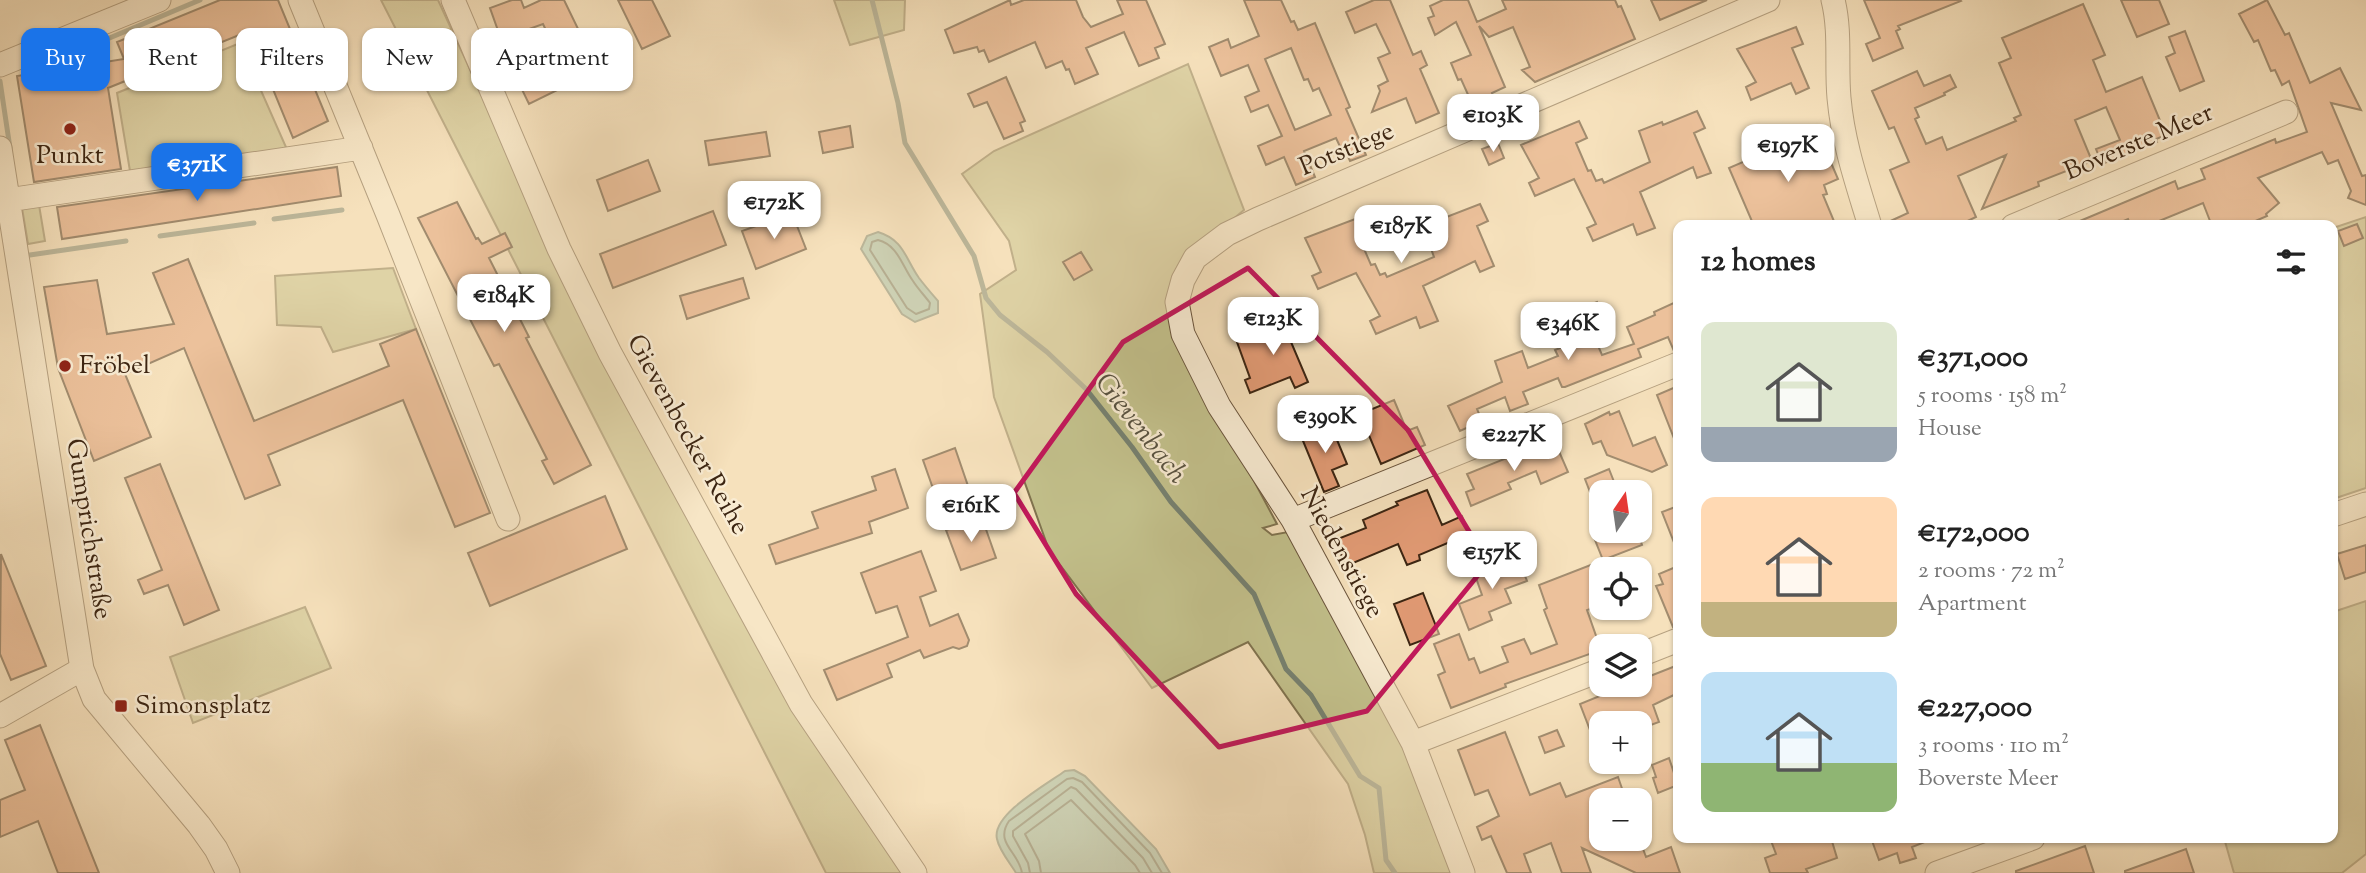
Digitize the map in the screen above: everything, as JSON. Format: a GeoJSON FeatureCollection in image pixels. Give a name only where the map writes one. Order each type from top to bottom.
{"type":"FeatureCollection","features":[{"type":"Feature","properties":{"kind":"street"},"geometry":{"type":"LineString","coordinates":[[0,65],[159,0]]}},
{"type":"Feature","properties":{"kind":"street"},"geometry":{"type":"LineString","coordinates":[[300,0],[508,519]]}},
{"type":"Feature","properties":{"kind":"street","name":"Gievenbecker Reihe"},"geometry":{"type":"LineString","coordinates":[[453,0],[559,249],[610,353],[801,704],[915,873]]}},
{"type":"Feature","properties":{"kind":"street","name":"Potstiege"},"geometry":{"type":"LineString","coordinates":[[1258,219],[1768,0]]}},
{"type":"Feature","properties":{"kind":"street"},"geometry":{"type":"LineString","coordinates":[[1833,0],[1843,134],[1868,220]]}},
{"type":"Feature","properties":{"kind":"street","name":"Boverste Meer"},"geometry":{"type":"LineString","coordinates":[[2027,220],[2286,112]]}},
{"type":"Feature","properties":{"kind":"street","name":"Gumprichstraße"},"geometry":{"type":"LineString","coordinates":[[0,148],[82,669],[94,699],[199,825],[216,849],[228,873]]}},
{"type":"Feature","properties":{"kind":"street"},"geometry":{"type":"LineString","coordinates":[[8,200],[360,148]]}},
{"type":"Feature","properties":{"kind":"street","name":"Niedenstiege"},"geometry":{"type":"LineString","coordinates":[[1258,219],[1227,234],[1195,258],[1183,280],[1177,302],[1183,334],[1219,406],[1293,520],[1413,743],[1462,873]]}},
{"type":"Feature","properties":{"kind":"street"},"geometry":{"type":"LineString","coordinates":[[1293,520],[1673,366]]}},
{"type":"Feature","properties":{"kind":"street"},"geometry":{"type":"LineString","coordinates":[[2338,513],[2366,504]]}},
{"type":"Feature","properties":{"kind":"street"},"geometry":{"type":"LineString","coordinates":[[1652,650],[1673,642]]}},
{"type":"Feature","properties":{"kind":"street"},"geometry":{"type":"LineString","coordinates":[[0,716],[82,669]]}},
{"type":"Feature","properties":{"kind":"street"},"geometry":{"type":"LineString","coordinates":[[1413,743],[1589,675]]}},
{"type":"Feature","properties":{"kind":"street"},"geometry":{"type":"LineString","coordinates":[[1937,873],[2019,843]]}},
{"type":"Feature","properties":{"kind":"highlighted area"},"geometry":{"type":"Polygon","coordinates":[[[1248,268],[1408,430],[1488,563],[1367,711],[1219,747],[1076,594],[1014,493],[1123,342],[1248,268]]]}},
{"type":"Feature","properties":{"kind":"shaded area"},"geometry":{"type":"Polygon","coordinates":[[[381,0],[438,0],[451,28],[395,28],[381,0]]]}},
{"type":"Feature","properties":{"kind":"shaded area"},"geometry":{"type":"Polygon","coordinates":[[[834,0],[905,0],[904,30],[850,45],[834,0]]]}},
{"type":"Feature","properties":{"kind":"shaded area"},"geometry":{"type":"Polygon","coordinates":[[[457,41],[471,72],[471,91],[480,91],[537,215],[908,873],[826,873],[427,91],[457,91],[457,41]]]}},
{"type":"Feature","properties":{"kind":"shaded area"},"geometry":{"type":"Polygon","coordinates":[[[236,45],[236,91],[261,91],[289,154],[131,177],[117,93],[124,90],[222,91],[222,50],[236,45]]]}},
{"type":"Feature","properties":{"kind":"shaded area"},"geometry":{"type":"Polygon","coordinates":[[[1188,64],[1244,210],[1192,253],[1172,302],[1237,449],[1277,524],[1263,528],[1272,535],[1288,532],[1396,725],[1455,873],[1374,873],[1348,784],[1248,642],[1152,688],[1049,550],[994,397],[980,294],[1016,270],[1009,241],[962,174],[994,151],[1188,64]]]}},
{"type":"Feature","properties":{"kind":"shaded area"},"geometry":{"type":"Polygon","coordinates":[[[39,205],[45,241],[28,244],[22,208],[39,205]]]}},
{"type":"Feature","properties":{"kind":"shaded area"},"geometry":{"type":"Polygon","coordinates":[[[2366,217],[2366,488],[2338,497],[2338,226],[2366,217]]]}},
{"type":"Feature","properties":{"kind":"shaded area"},"geometry":{"type":"Polygon","coordinates":[[[393,268],[416,329],[333,352],[321,327],[277,325],[275,276],[393,268]]]}},
{"type":"Feature","properties":{"kind":"shaded area"},"geometry":{"type":"Polygon","coordinates":[[[2366,601],[2366,854],[2342,873],[2234,873],[2225,843],[2338,843],[2338,610],[2366,601]]]}},
{"type":"Feature","properties":{"kind":"shaded area"},"geometry":{"type":"Polygon","coordinates":[[[305,607],[331,668],[193,723],[170,657],[305,607]]]}},
{"type":"Feature","properties":{"kind":"water"},"geometry":{"type":"Polygon","coordinates":[[[878,232],[887,235],[903,250],[919,278],[938,301],[938,313],[915,322],[902,314],[861,249],[867,236],[878,232]]]}},
{"type":"Feature","properties":{"kind":"water"},"geometry":{"type":"Polygon","coordinates":[[[1074,770],[1085,776],[1156,849],[1170,873],[1016,873],[998,843],[997,830],[1011,810],[1022,801],[1065,771],[1074,770]]]}},
{"type":"Feature","properties":{"kind":"building","name":"Punkt"},"geometry":{"type":"Polygon","coordinates":[[[220,0],[278,0],[290,28],[236,28],[236,36],[222,42],[222,28],[151,28],[220,0]]]}},
{"type":"Feature","properties":{"kind":"building"},"geometry":{"type":"Polygon","coordinates":[[[512,0],[521,0],[524,8],[541,0],[564,0],[578,28],[545,28],[543,24],[532,28],[497,28],[490,8],[512,0]]]}},
{"type":"Feature","properties":{"kind":"building"},"geometry":{"type":"Polygon","coordinates":[[[618,0],[652,0],[670,36],[642,49],[618,0]]]}},
{"type":"Feature","properties":{"kind":"building"},"geometry":{"type":"Polygon","coordinates":[[[1010,0],[1011,5],[1024,0],[1076,0],[1083,17],[1091,27],[1123,14],[1117,0],[1146,0],[1165,44],[1155,48],[1159,58],[1139,66],[1124,32],[1086,48],[1098,74],[1075,84],[1069,69],[1066,70],[1062,61],[1046,68],[1035,42],[989,62],[984,50],[979,52],[977,47],[954,53],[945,30],[1010,0]]]}},
{"type":"Feature","properties":{"kind":"building"},"geometry":{"type":"Polygon","coordinates":[[[1244,0],[1281,0],[1291,22],[1294,21],[1298,30],[1315,23],[1350,107],[1346,109],[1366,155],[1350,161],[1336,138],[1304,151],[1315,177],[1296,185],[1284,157],[1266,165],[1258,146],[1282,136],[1268,105],[1251,112],[1245,97],[1259,91],[1248,65],[1221,76],[1209,47],[1228,39],[1231,48],[1259,36],[1244,0]],[[1291,48],[1265,59],[1295,130],[1331,115],[1319,88],[1313,91],[1308,79],[1304,80],[1291,48]]]}},
{"type":"Feature","properties":{"kind":"building"},"geometry":{"type":"Polygon","coordinates":[[[1374,0],[1390,0],[1413,55],[1421,51],[1427,65],[1420,69],[1439,113],[1416,123],[1406,98],[1372,112],[1380,91],[1378,86],[1388,81],[1378,58],[1390,53],[1376,24],[1355,33],[1346,12],[1374,0]]]}},
{"type":"Feature","properties":{"kind":"building"},"geometry":{"type":"Polygon","coordinates":[[[1443,0],[1468,0],[1477,22],[1506,9],[1502,0],[1615,0],[1618,7],[1621,6],[1635,39],[1535,82],[1522,70],[1530,67],[1513,27],[1489,37],[1479,26],[1505,87],[1492,93],[1495,99],[1474,108],[1451,63],[1471,55],[1456,22],[1435,35],[1428,18],[1434,16],[1430,6],[1443,0]]]}},
{"type":"Feature","properties":{"kind":"building"},"geometry":{"type":"Polygon","coordinates":[[[1651,0],[1707,0],[1660,20],[1651,0]]]}},
{"type":"Feature","properties":{"kind":"building"},"geometry":{"type":"Polygon","coordinates":[[[1864,0],[1961,1],[1898,26],[1900,29],[1896,31],[1903,48],[1873,61],[1866,44],[1880,38],[1864,0]]]}},
{"type":"Feature","properties":{"kind":"building"},"geometry":{"type":"Polygon","coordinates":[[[2121,0],[2159,0],[2169,24],[2137,37],[2121,0]]]}},
{"type":"Feature","properties":{"kind":"building"},"geometry":{"type":"Polygon","coordinates":[[[2267,0],[2285,35],[2289,33],[2310,83],[2340,68],[2361,110],[2331,103],[2362,176],[2366,175],[2366,205],[2348,198],[2351,191],[2338,160],[2328,164],[2322,152],[2258,178],[2279,203],[2267,216],[2258,220],[2210,220],[2203,203],[2162,220],[2082,220],[2175,181],[2178,189],[2205,179],[2201,169],[2275,139],[2276,143],[2307,132],[2289,81],[2282,85],[2275,70],[2271,71],[2258,40],[2254,42],[2239,14],[2267,0]]]}},
{"type":"Feature","properties":{"kind":"building"},"geometry":{"type":"Polygon","coordinates":[[[2083,4],[2105,55],[2093,60],[2106,92],[2142,77],[2166,135],[2156,139],[2157,142],[2102,164],[2096,149],[2120,140],[2106,107],[2075,120],[2092,161],[2038,182],[2039,186],[1982,209],[2006,155],[1958,176],[1976,217],[1970,220],[1893,220],[1908,213],[1890,170],[1909,162],[1894,127],[1889,129],[1872,91],[1917,71],[1924,86],[1950,75],[1956,87],[1944,93],[1945,95],[1915,108],[1919,117],[1915,119],[1926,144],[1942,137],[1947,150],[2016,121],[2014,118],[2021,115],[1999,63],[2011,58],[2002,38],[2083,4]]]}},
{"type":"Feature","properties":{"kind":"building"},"geometry":{"type":"Polygon","coordinates":[[[1796,27],[1803,44],[1792,48],[1809,88],[1796,94],[1791,83],[1751,100],[1746,87],[1756,82],[1737,49],[1796,27]]]}},
{"type":"Feature","properties":{"kind":"building"},"geometry":{"type":"Polygon","coordinates":[[[2185,31],[2204,81],[2180,91],[2166,57],[2175,53],[2169,37],[2185,31]]]}},
{"type":"Feature","properties":{"kind":"building","name":"Punkt"},"geometry":{"type":"Polygon","coordinates":[[[124,39],[124,59],[117,42],[124,39]]]}},
{"type":"Feature","properties":{"kind":"building","name":"Punkt"},"geometry":{"type":"Polygon","coordinates":[[[124,59],[124,82],[110,87],[110,61],[124,59]]]}},
{"type":"Feature","properties":{"kind":"building","name":"Punkt"},"geometry":{"type":"Polygon","coordinates":[[[21,75],[21,91],[108,91],[121,169],[34,182],[17,76],[21,75]]]}},
{"type":"Feature","properties":{"kind":"building"},"geometry":{"type":"Polygon","coordinates":[[[1006,77],[1025,121],[1020,123],[1023,131],[1004,139],[987,102],[974,107],[968,94],[1006,77]]]}},
{"type":"Feature","properties":{"kind":"building","name":"Punkt"},"geometry":{"type":"Polygon","coordinates":[[[274,91],[316,91],[328,121],[293,138],[274,91]]]}},
{"type":"Feature","properties":{"kind":"building"},"geometry":{"type":"Polygon","coordinates":[[[523,91],[555,91],[529,104],[523,91]]]}},
{"type":"Feature","properties":{"kind":"building"},"geometry":{"type":"Polygon","coordinates":[[[1697,111],[1705,128],[1694,133],[1711,173],[1697,178],[1693,167],[1640,192],[1655,228],[1637,235],[1633,224],[1593,241],[1587,228],[1596,224],[1574,179],[1535,196],[1529,183],[1539,178],[1521,145],[1579,121],[1587,138],[1576,143],[1588,171],[1591,170],[1596,181],[1602,179],[1604,183],[1650,162],[1639,131],[1662,122],[1663,125],[1697,111]]]}},
{"type":"Feature","properties":{"kind":"building"},"geometry":{"type":"Polygon","coordinates":[[[850,126],[853,147],[823,153],[819,132],[850,126]]]}},
{"type":"Feature","properties":{"kind":"building"},"geometry":{"type":"Polygon","coordinates":[[[1817,130],[1838,179],[1824,185],[1827,194],[1823,195],[1833,220],[1751,220],[1729,168],[1817,130]]]}},
{"type":"Feature","properties":{"kind":"building"},"geometry":{"type":"Polygon","coordinates":[[[766,132],[770,156],[709,165],[705,141],[766,132]]]}},
{"type":"Feature","properties":{"kind":"building"},"geometry":{"type":"Polygon","coordinates":[[[1498,143],[1504,158],[1489,165],[1482,149],[1498,143]]]}},
{"type":"Feature","properties":{"kind":"building"},"geometry":{"type":"Polygon","coordinates":[[[648,160],[660,191],[608,211],[597,180],[648,160]]]}},
{"type":"Feature","properties":{"kind":"building"},"geometry":{"type":"Polygon","coordinates":[[[337,167],[341,196],[62,239],[57,207],[337,167]]]}},
{"type":"Feature","properties":{"kind":"building"},"geometry":{"type":"Polygon","coordinates":[[[457,202],[476,239],[482,244],[505,233],[512,247],[489,258],[529,337],[526,338],[591,465],[554,484],[542,461],[547,459],[499,364],[494,366],[418,218],[457,202]]]}},
{"type":"Feature","properties":{"kind":"building"},"geometry":{"type":"Polygon","coordinates":[[[1480,204],[1488,221],[1477,226],[1494,266],[1480,272],[1475,261],[1423,286],[1438,321],[1420,328],[1416,317],[1376,334],[1370,321],[1380,316],[1356,273],[1318,289],[1312,276],[1321,272],[1305,238],[1363,216],[1370,233],[1359,237],[1371,265],[1375,264],[1380,275],[1385,273],[1387,277],[1434,257],[1423,226],[1480,204]]]}},
{"type":"Feature","properties":{"kind":"building"},"geometry":{"type":"Polygon","coordinates":[[[713,211],[726,245],[613,288],[600,254],[713,211]]]}},
{"type":"Feature","properties":{"kind":"building"},"geometry":{"type":"Polygon","coordinates":[[[792,213],[806,249],[756,269],[742,231],[792,213]]]}},
{"type":"Feature","properties":{"kind":"building"},"geometry":{"type":"Polygon","coordinates":[[[2357,224],[2363,238],[2344,246],[2338,231],[2357,224]]]}},
{"type":"Feature","properties":{"kind":"building"},"geometry":{"type":"Polygon","coordinates":[[[1081,252],[1092,270],[1074,280],[1063,262],[1081,252]]]}},
{"type":"Feature","properties":{"kind":"building"},"geometry":{"type":"Polygon","coordinates":[[[188,259],[254,421],[389,366],[380,344],[416,329],[490,513],[455,527],[403,400],[268,455],[280,485],[245,499],[184,348],[125,374],[151,437],[94,461],[58,368],[44,287],[97,280],[107,334],[174,324],[153,273],[188,259]]]}},
{"type":"Feature","properties":{"kind":"building"},"geometry":{"type":"Polygon","coordinates":[[[743,278],[749,298],[687,319],[680,296],[743,278]]]}},
{"type":"Feature","properties":{"kind":"building"},"geometry":{"type":"Polygon","coordinates":[[[1597,302],[1605,321],[1590,327],[1602,355],[1634,344],[1627,327],[1655,315],[1654,312],[1673,303],[1673,349],[1668,337],[1638,349],[1641,357],[1565,387],[1562,387],[1558,378],[1523,392],[1528,404],[1510,411],[1505,397],[1477,409],[1482,421],[1460,431],[1448,406],[1502,382],[1495,361],[1522,351],[1528,368],[1558,356],[1555,350],[1580,340],[1569,313],[1597,302]]]}},
{"type":"Feature","properties":{"kind":"building"},"geometry":{"type":"Polygon","coordinates":[[[1295,320],[1303,337],[1291,342],[1308,382],[1295,388],[1290,377],[1250,393],[1245,380],[1250,378],[1237,342],[1295,320]]]}},
{"type":"Feature","properties":{"kind":"building"},"geometry":{"type":"Polygon","coordinates":[[[1673,388],[1673,436],[1657,395],[1673,388]]]}},
{"type":"Feature","properties":{"kind":"building"},"geometry":{"type":"Polygon","coordinates":[[[1394,400],[1407,431],[1417,427],[1425,445],[1381,464],[1360,414],[1394,400]]]}},
{"type":"Feature","properties":{"kind":"building"},"geometry":{"type":"Polygon","coordinates":[[[1619,411],[1633,446],[1655,437],[1667,465],[1652,472],[1607,455],[1601,441],[1593,444],[1585,424],[1609,412],[1610,415],[1619,411]]]}},
{"type":"Feature","properties":{"kind":"building"},"geometry":{"type":"Polygon","coordinates":[[[1330,423],[1347,464],[1332,470],[1339,486],[1324,492],[1301,436],[1330,423]]]}},
{"type":"Feature","properties":{"kind":"building"},"geometry":{"type":"Polygon","coordinates":[[[1539,445],[1543,455],[1558,449],[1568,472],[1541,484],[1536,471],[1508,483],[1511,489],[1471,506],[1466,492],[1474,489],[1467,474],[1539,445]]]}},
{"type":"Feature","properties":{"kind":"building"},"geometry":{"type":"Polygon","coordinates":[[[955,448],[968,486],[936,497],[923,460],[955,448]]]}},
{"type":"Feature","properties":{"kind":"building"},"geometry":{"type":"Polygon","coordinates":[[[160,464],[219,610],[184,625],[168,585],[144,594],[138,580],[162,570],[125,478],[160,464]]]}},
{"type":"Feature","properties":{"kind":"building"},"geometry":{"type":"Polygon","coordinates":[[[895,469],[908,508],[869,522],[872,533],[776,564],[769,545],[818,528],[812,512],[876,490],[872,477],[895,469]]]}},
{"type":"Feature","properties":{"kind":"building"},"geometry":{"type":"Polygon","coordinates":[[[1609,469],[1613,480],[1589,480],[1589,489],[1585,479],[1609,469]]]}},
{"type":"Feature","properties":{"kind":"building"},"geometry":{"type":"Polygon","coordinates":[[[1427,490],[1442,525],[1462,516],[1469,534],[1419,555],[1420,560],[1407,565],[1398,544],[1346,566],[1335,540],[1366,528],[1363,520],[1398,505],[1396,502],[1427,490]]]}},
{"type":"Feature","properties":{"kind":"building"},"geometry":{"type":"Polygon","coordinates":[[[605,496],[627,549],[490,606],[468,553],[605,496]]]}},
{"type":"Feature","properties":{"kind":"building"},"geometry":{"type":"Polygon","coordinates":[[[1673,508],[1673,540],[1662,512],[1673,508]]]}},
{"type":"Feature","properties":{"kind":"building"},"geometry":{"type":"Polygon","coordinates":[[[982,518],[996,558],[961,570],[946,530],[982,518]]]}},
{"type":"Feature","properties":{"kind":"building"},"geometry":{"type":"Polygon","coordinates":[[[1596,543],[1642,545],[1611,557],[1602,557],[1596,543]]]}},
{"type":"Feature","properties":{"kind":"building"},"geometry":{"type":"Polygon","coordinates":[[[2366,545],[2366,572],[2345,579],[2338,554],[2366,545]]]}},
{"type":"Feature","properties":{"kind":"building"},"geometry":{"type":"Polygon","coordinates":[[[921,551],[936,591],[920,597],[930,626],[958,614],[969,640],[967,646],[959,649],[953,647],[924,658],[920,650],[887,664],[892,677],[837,700],[824,670],[908,637],[897,606],[876,613],[861,573],[921,551]]]}},
{"type":"Feature","properties":{"kind":"building"},"geometry":{"type":"Polygon","coordinates":[[[1,554],[46,666],[11,680],[0,654],[1,554]]]}},
{"type":"Feature","properties":{"kind":"building"},"geometry":{"type":"Polygon","coordinates":[[[1517,555],[1527,581],[1505,589],[1511,603],[1489,612],[1492,620],[1469,630],[1459,604],[1482,595],[1474,572],[1517,555]]]}},
{"type":"Feature","properties":{"kind":"building"},"geometry":{"type":"Polygon","coordinates":[[[1589,566],[1587,610],[1595,634],[1589,634],[1589,654],[1505,684],[1506,687],[1451,708],[1438,675],[1445,672],[1434,644],[1459,634],[1469,660],[1474,658],[1480,673],[1508,662],[1502,647],[1524,639],[1531,654],[1557,644],[1544,610],[1547,608],[1539,585],[1589,566]]]}},
{"type":"Feature","properties":{"kind":"building"},"geometry":{"type":"Polygon","coordinates":[[[1673,568],[1673,627],[1656,586],[1663,584],[1659,574],[1673,568]]]}},
{"type":"Feature","properties":{"kind":"building"},"geometry":{"type":"Polygon","coordinates":[[[1423,593],[1439,634],[1410,645],[1394,604],[1423,593]]]}},
{"type":"Feature","properties":{"kind":"building"},"geometry":{"type":"Polygon","coordinates":[[[1673,667],[1673,695],[1653,705],[1659,722],[1652,725],[1652,711],[1589,711],[1589,727],[1580,704],[1597,697],[1652,697],[1652,675],[1673,667]]]}},
{"type":"Feature","properties":{"kind":"building"},"geometry":{"type":"Polygon","coordinates":[[[40,725],[99,873],[58,873],[38,821],[0,837],[0,800],[25,790],[5,740],[40,725]]]}},
{"type":"Feature","properties":{"kind":"building"},"geometry":{"type":"Polygon","coordinates":[[[1557,730],[1564,746],[1545,753],[1539,737],[1557,730]]]}},
{"type":"Feature","properties":{"kind":"building"},"geometry":{"type":"Polygon","coordinates":[[[1505,732],[1530,795],[1560,783],[1566,797],[1589,788],[1589,851],[1644,851],[1646,857],[1671,847],[1680,873],[1636,873],[1582,848],[1591,873],[1562,873],[1551,843],[1524,854],[1531,873],[1507,873],[1491,836],[1482,840],[1477,827],[1499,816],[1488,790],[1475,795],[1458,750],[1505,732]]]}},
{"type":"Feature","properties":{"kind":"building"},"geometry":{"type":"Polygon","coordinates":[[[1669,758],[1673,770],[1673,787],[1658,793],[1653,778],[1656,777],[1652,765],[1669,758]]]}},
{"type":"Feature","properties":{"kind":"building"},"geometry":{"type":"Polygon","coordinates":[[[1618,777],[1622,788],[1589,788],[1618,777]]]}},
{"type":"Feature","properties":{"kind":"building"},"geometry":{"type":"Polygon","coordinates":[[[1772,843],[1832,843],[1837,858],[1806,869],[1808,873],[1770,873],[1765,858],[1776,854],[1772,843]]]}},
{"type":"Feature","properties":{"kind":"building"},"geometry":{"type":"Polygon","coordinates":[[[1873,843],[1922,843],[1912,847],[1916,858],[1900,863],[1897,853],[1879,860],[1873,843]]]}},
{"type":"Feature","properties":{"kind":"building"},"geometry":{"type":"Polygon","coordinates":[[[2085,846],[2094,873],[2016,873],[2016,871],[2085,846]]]}},
{"type":"Feature","properties":{"kind":"building"},"geometry":{"type":"Polygon","coordinates":[[[2186,849],[2194,873],[2125,873],[2125,871],[2186,849]]]}},
{"type":"Feature","properties":{"kind":"waterway"},"geometry":{"type":"LineString","coordinates":[[110,38],[200,0]]}},
{"type":"Feature","properties":{"kind":"waterway","name":"Gievenbach"},"geometry":{"type":"LineString","coordinates":[[872,0],[898,103],[905,143],[974,256],[986,298],[1000,315],[1047,352],[1086,389],[1171,502],[1254,594],[1286,669],[1311,695],[1360,776],[1379,788],[1386,860],[1395,873]]}},
{"type":"Feature","properties":{"kind":"waterway"},"geometry":{"type":"LineString","coordinates":[[0,81],[10,148]]}},
{"type":"Feature","properties":{"kind":"waterway"},"geometry":{"type":"LineString","coordinates":[[274,219],[342,210]]}},
{"type":"Feature","properties":{"kind":"waterway"},"geometry":{"type":"LineString","coordinates":[[160,236],[254,223]]}},
{"type":"Feature","properties":{"kind":"waterway"},"geometry":{"type":"LineString","coordinates":[[23,256],[126,241]]}},
{"type":"Feature","properties":{"kind":"place","name":"Punkt"},"geometry":{"type":"Point","coordinates":[70,129]}},
{"type":"Feature","properties":{"kind":"place","name":"Fröbel"},"geometry":{"type":"Point","coordinates":[65,366]}},
{"type":"Feature","properties":{"kind":"place","name":"Simonsplatz"},"geometry":{"type":"Point","coordinates":[121,706]}}]}
